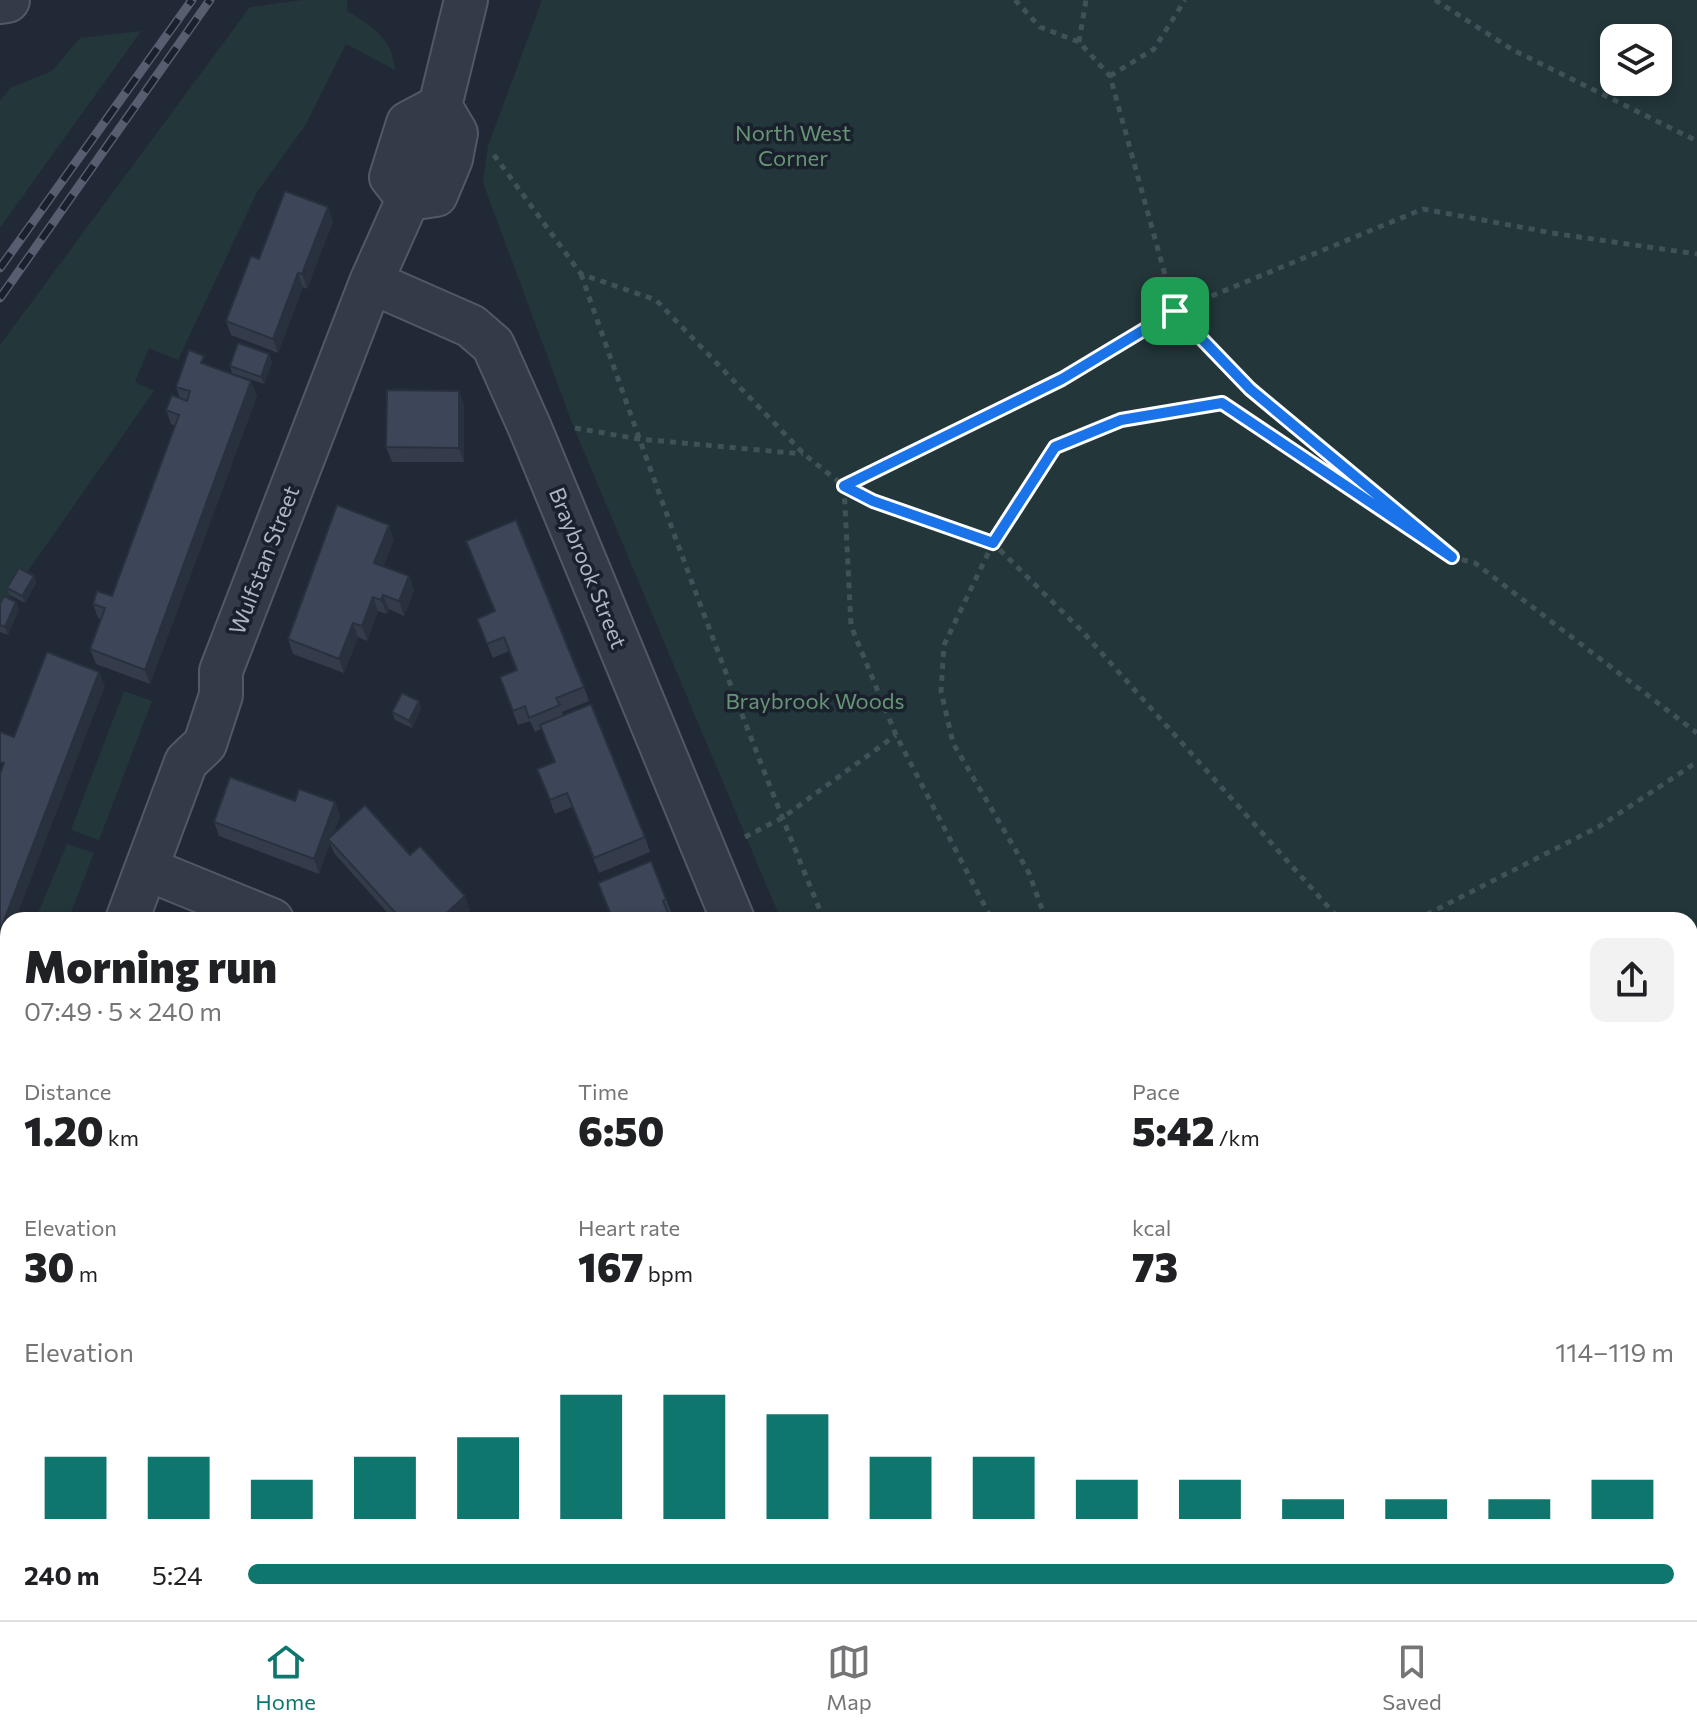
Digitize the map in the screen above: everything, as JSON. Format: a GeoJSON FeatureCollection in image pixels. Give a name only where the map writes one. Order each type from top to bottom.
{"type":"FeatureCollection","features":[{"type":"Feature","properties":{"kind":"street"},"geometry":{"type":"LineString","coordinates":[[0,1],[7,0]]}},
{"type":"Feature","properties":{"kind":"street","name":"Wulfstan Street"},"geometry":{"type":"LineString","coordinates":[[130,912],[186,762],[205,744],[221,695],[221,671],[371,282],[408,199],[391,177],[408,123],[440,106],[466,0]]}},
{"type":"Feature","properties":{"kind":"street","name":"Braybrook Street"},"geometry":{"type":"LineString","coordinates":[[371,282],[471,326],[493,345],[730,912]]}},
{"type":"Feature","properties":{"kind":"street"},"geometry":{"type":"LineString","coordinates":[[147,869],[252,912]]}},
{"type":"Feature","properties":{"kind":"path"},"geometry":{"type":"LineString","coordinates":[[1015,0],[1040,27],[1079,42],[1110,76],[1175,311],[1250,389],[1452,557]]}},
{"type":"Feature","properties":{"kind":"path"},"geometry":{"type":"LineString","coordinates":[[1079,42],[1086,0]]}},
{"type":"Feature","properties":{"kind":"path"},"geometry":{"type":"LineString","coordinates":[[1110,76],[1154,49],[1185,0]]}},
{"type":"Feature","properties":{"kind":"path"},"geometry":{"type":"LineString","coordinates":[[1435,0],[1513,50],[1697,141]]}},
{"type":"Feature","properties":{"kind":"path"},"geometry":{"type":"LineString","coordinates":[[488,146],[581,274],[639,439],[782,818],[821,912]]}},
{"type":"Feature","properties":{"kind":"path"},"geometry":{"type":"LineString","coordinates":[[844,486],[1062,379],[1175,311],[1423,209],[1558,234],[1697,254]]}},
{"type":"Feature","properties":{"kind":"path"},"geometry":{"type":"LineString","coordinates":[[581,274],[656,300],[805,455],[844,486],[873,501],[993,543],[1082,631],[1333,912]]}},
{"type":"Feature","properties":{"kind":"path"},"geometry":{"type":"LineString","coordinates":[[1043,912],[1029,873],[953,743],[941,691],[944,645],[993,543],[1055,447],[1121,420],[1222,403],[1452,557],[1475,563],[1697,733]]}},
{"type":"Feature","properties":{"kind":"path"},"geometry":{"type":"LineString","coordinates":[[574,428],[639,439],[805,455]]}},
{"type":"Feature","properties":{"kind":"path"},"geometry":{"type":"LineString","coordinates":[[844,486],[851,626],[896,735],[988,912]]}},
{"type":"Feature","properties":{"kind":"path"},"geometry":{"type":"LineString","coordinates":[[747,836],[782,818],[896,735]]}},
{"type":"Feature","properties":{"kind":"path"},"geometry":{"type":"LineString","coordinates":[[1432,912],[1600,826],[1697,762]]}},
{"type":"Feature","properties":{"kind":"green space"},"geometry":{"type":"Polygon","coordinates":[[[302,0],[347,0],[347,11],[385,41],[395,70],[346,44],[305,126],[257,192],[178,360],[149,348],[135,382],[154,391],[0,611],[0,345],[250,7],[302,0]]]}},
{"type":"Feature","properties":{"kind":"green space"},"geometry":{"type":"Polygon","coordinates":[[[542,0],[1697,0],[1697,912],[778,912],[574,428],[483,183],[488,146],[542,0]]]}},
{"type":"Feature","properties":{"kind":"green space"},"geometry":{"type":"Polygon","coordinates":[[[141,31],[0,228],[0,101],[10,88],[52,71],[80,38],[141,31]]]}},
{"type":"Feature","properties":{"kind":"green space"},"geometry":{"type":"Polygon","coordinates":[[[124,691],[152,701],[99,840],[71,830],[124,691]]]}},
{"type":"Feature","properties":{"kind":"green space"},"geometry":{"type":"Polygon","coordinates":[[[67,844],[94,853],[71,912],[38,912],[67,844]]]}},
{"type":"Feature","properties":{"kind":"building"},"geometry":{"type":"Polygon","coordinates":[[[285,191],[328,207],[273,339],[226,321],[251,256],[259,259],[285,191]]]}},
{"type":"Feature","properties":{"kind":"building"},"geometry":{"type":"Polygon","coordinates":[[[238,343],[269,354],[261,377],[230,366],[238,343]]]}},
{"type":"Feature","properties":{"kind":"building"},"geometry":{"type":"Polygon","coordinates":[[[189,350],[204,356],[201,363],[251,381],[145,670],[90,649],[105,608],[93,604],[97,591],[112,596],[179,415],[166,410],[172,395],[187,401],[190,391],[176,387],[189,350]]]}},
{"type":"Feature","properties":{"kind":"building"},"geometry":{"type":"Polygon","coordinates":[[[387,390],[459,391],[459,448],[386,447],[387,390]]]}},
{"type":"Feature","properties":{"kind":"building"},"geometry":{"type":"Polygon","coordinates":[[[337,505],[389,525],[374,563],[409,576],[399,601],[383,595],[381,600],[373,597],[362,626],[353,623],[339,659],[288,639],[337,505]]]}},
{"type":"Feature","properties":{"kind":"building"},"geometry":{"type":"Polygon","coordinates":[[[516,520],[584,687],[556,698],[560,705],[529,718],[525,706],[513,711],[500,677],[517,670],[504,637],[487,644],[477,619],[495,611],[466,541],[516,520]]]}},
{"type":"Feature","properties":{"kind":"building"},"geometry":{"type":"Polygon","coordinates":[[[19,568],[34,576],[22,596],[7,588],[19,568]]]}},
{"type":"Feature","properties":{"kind":"building"},"geometry":{"type":"Polygon","coordinates":[[[4,596],[16,602],[5,627],[0,625],[0,604],[4,596]]]}},
{"type":"Feature","properties":{"kind":"building"},"geometry":{"type":"Polygon","coordinates":[[[47,652],[99,672],[7,912],[0,912],[0,774],[4,763],[0,762],[0,732],[14,737],[47,652]]]}},
{"type":"Feature","properties":{"kind":"building"},"geometry":{"type":"Polygon","coordinates":[[[402,693],[419,701],[409,721],[392,712],[402,693]]]}},
{"type":"Feature","properties":{"kind":"building"},"geometry":{"type":"Polygon","coordinates":[[[591,704],[645,837],[594,858],[567,793],[550,800],[537,769],[555,762],[540,725],[591,704]]]}},
{"type":"Feature","properties":{"kind":"building"},"geometry":{"type":"Polygon","coordinates":[[[230,777],[295,801],[299,789],[335,802],[314,859],[214,822],[230,777]]]}},
{"type":"Feature","properties":{"kind":"building"},"geometry":{"type":"Polygon","coordinates":[[[365,805],[410,855],[420,846],[465,896],[448,912],[395,912],[328,839],[365,805]]]}},
{"type":"Feature","properties":{"kind":"building"},"geometry":{"type":"Polygon","coordinates":[[[651,861],[666,899],[663,901],[668,912],[610,912],[598,883],[651,861]]]}},
{"type":"Feature","properties":{"kind":"railway"},"geometry":{"type":"LineString","coordinates":[[0,268],[192,0]]}},
{"type":"Feature","properties":{"kind":"railway"},"geometry":{"type":"LineString","coordinates":[[0,298],[210,0]]}},
{"type":"Feature","properties":{"kind":"route"},"geometry":{"type":"LineString","coordinates":[[1175,311],[1250,389],[1452,557],[1222,403],[1121,420],[1055,447],[993,543],[873,501],[844,486],[1062,379],[1175,311]]}},
{"type":"Feature","properties":{"kind":"park label","name":"North West Corner"},"geometry":{"type":"Point","coordinates":[793,146]}},
{"type":"Feature","properties":{"kind":"park label","name":"Braybrook Woods"},"geometry":{"type":"Point","coordinates":[815,701]}}]}
